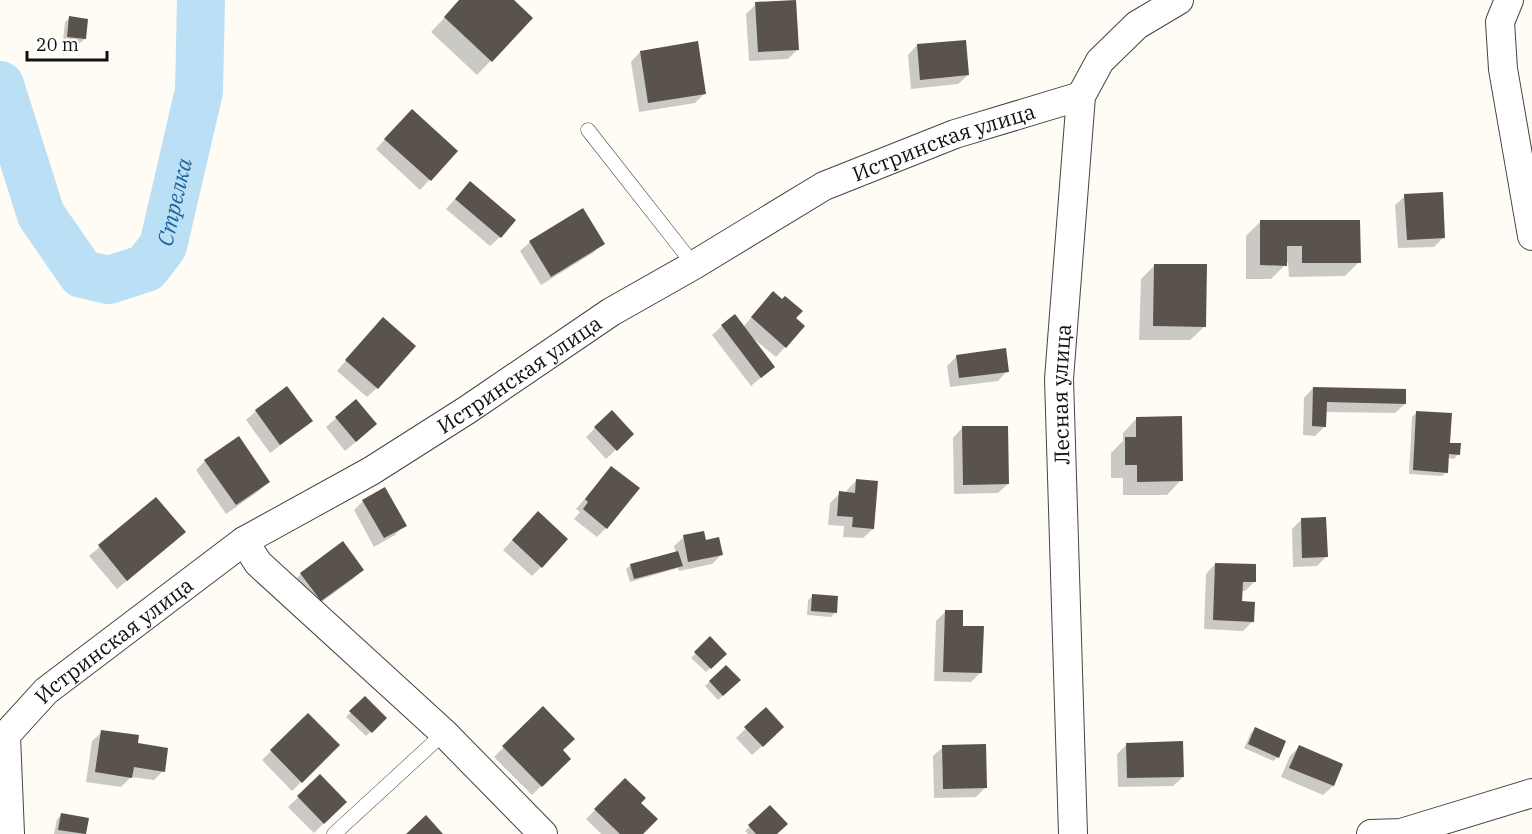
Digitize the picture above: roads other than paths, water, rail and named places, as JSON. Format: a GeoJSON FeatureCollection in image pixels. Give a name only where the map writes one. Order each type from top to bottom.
{"type":"FeatureCollection","features":[{"type":"Feature","properties":{"kind":"street","name":"Лесная улица"},"geometry":{"type":"LineString","coordinates":[[1073,834],[1059,379],[1081,96],[1100,61],[1137,25],[1179,0]]}},
{"type":"Feature","properties":{"kind":"street"},"geometry":{"type":"LineString","coordinates":[[1509,0],[1500,22],[1503,69],[1532,236]]}},
{"type":"Feature","properties":{"kind":"street","name":"Истринская улица"},"geometry":{"type":"LineString","coordinates":[[10,834],[3,735],[46,691],[244,541],[370,471],[467,410],[611,312],[694,265],[824,186],[955,134],[1081,96]]}},
{"type":"Feature","properties":{"kind":"street"},"geometry":{"type":"LineString","coordinates":[[244,541],[258,563],[444,733],[543,834]]}},
{"type":"Feature","properties":{"kind":"street"},"geometry":{"type":"LineString","coordinates":[[1371,834],[1401,834],[1532,793]]}},
{"type":"Feature","properties":{"kind":"lane"},"geometry":{"type":"LineString","coordinates":[[588,130],[694,265]]}},
{"type":"Feature","properties":{"kind":"lane"},"geometry":{"type":"LineString","coordinates":[[334,834],[444,733]]}},
{"type":"Feature","properties":{"kind":"waterway","name":"Стрелка"},"geometry":{"type":"LineString","coordinates":[[0,85],[41,215],[82,274],[109,280],[146,268],[163,246],[199,91],[201,0]]}}]}
